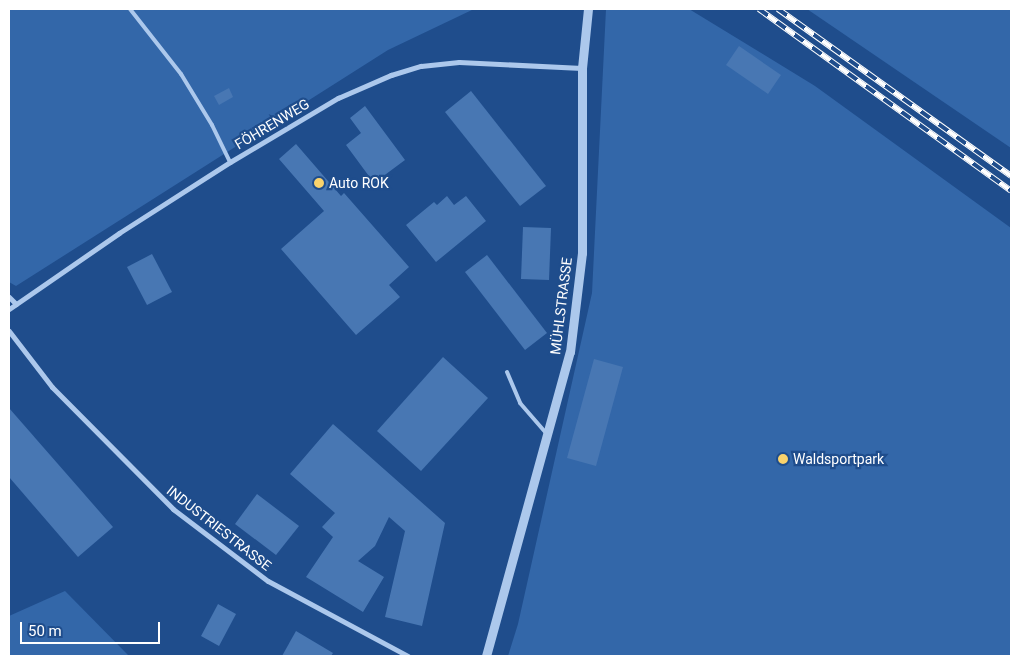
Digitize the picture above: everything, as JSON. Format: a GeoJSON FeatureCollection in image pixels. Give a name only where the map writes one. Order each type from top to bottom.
{"type":"FeatureCollection","features":[{"type":"Feature","properties":{"kind":"street","name":"MÜHLSTRASSE"},"geometry":{"type":"LineString","coordinates":[[486,656],[570,352],[582,253],[582,68],[588,9]]}},
{"type":"Feature","properties":{"kind":"street","name":"FÖHRENWEG"},"geometry":{"type":"LineString","coordinates":[[9,308],[230,162],[338,98],[391,75],[420,66],[458,62],[582,68]]}},
{"type":"Feature","properties":{"kind":"street"},"geometry":{"type":"LineString","coordinates":[[9,297],[16,304]]}},
{"type":"Feature","properties":{"kind":"street","name":"INDUSTRIESTRASSE"},"geometry":{"type":"LineString","coordinates":[[9,331],[52,387],[173,509],[268,581],[408,656]]}},
{"type":"Feature","properties":{"kind":"lane"},"geometry":{"type":"LineString","coordinates":[[130,9],[181,74],[212,125],[230,162]]}},
{"type":"Feature","properties":{"kind":"lane"},"geometry":{"type":"LineString","coordinates":[[507,372],[520,403],[547,435]]}},
{"type":"Feature","properties":{"kind":"shaded area"},"geometry":{"type":"Polygon","coordinates":[[[9,9],[474,9],[388,50],[16,286],[9,282],[9,9]]]}},
{"type":"Feature","properties":{"kind":"shaded area","name":"Waldsportpark"},"geometry":{"type":"Polygon","coordinates":[[[606,9],[689,9],[815,86],[1011,228],[1011,656],[508,656],[518,624],[592,293],[606,9]]]}},
{"type":"Feature","properties":{"kind":"shaded area"},"geometry":{"type":"Polygon","coordinates":[[[807,9],[1011,9],[1011,148],[807,9]]]}},
{"type":"Feature","properties":{"kind":"shaded area"},"geometry":{"type":"Polygon","coordinates":[[[65,591],[129,656],[9,656],[9,616],[65,591]]]}},
{"type":"Feature","properties":{"kind":"building"},"geometry":{"type":"Polygon","coordinates":[[[739,46],[781,75],[768,94],[726,65],[739,46]]]}},
{"type":"Feature","properties":{"kind":"building"},"geometry":{"type":"Polygon","coordinates":[[[229,88],[233,97],[219,105],[214,96],[229,88]]]}},
{"type":"Feature","properties":{"kind":"building"},"geometry":{"type":"Polygon","coordinates":[[[471,91],[546,186],[520,206],[445,112],[471,91]]]}},
{"type":"Feature","properties":{"kind":"building"},"geometry":{"type":"Polygon","coordinates":[[[365,106],[405,160],[374,183],[346,145],[361,133],[350,118],[365,106]]]}},
{"type":"Feature","properties":{"kind":"building"},"geometry":{"type":"Polygon","coordinates":[[[296,144],[341,196],[344,193],[409,267],[389,285],[400,297],[356,335],[281,249],[324,211],[279,159],[296,144]]]}},
{"type":"Feature","properties":{"kind":"building"},"geometry":{"type":"Polygon","coordinates":[[[447,196],[454,205],[466,196],[486,221],[436,262],[406,225],[434,202],[437,205],[447,196]]]}},
{"type":"Feature","properties":{"kind":"building"},"geometry":{"type":"Polygon","coordinates":[[[523,227],[551,228],[549,280],[521,279],[523,227]]]}},
{"type":"Feature","properties":{"kind":"building"},"geometry":{"type":"Polygon","coordinates":[[[152,254],[172,292],[147,305],[127,267],[152,254]]]}},
{"type":"Feature","properties":{"kind":"building"},"geometry":{"type":"Polygon","coordinates":[[[487,255],[547,333],[525,350],[465,272],[487,255]]]}},
{"type":"Feature","properties":{"kind":"building"},"geometry":{"type":"Polygon","coordinates":[[[443,357],[488,398],[421,471],[377,431],[443,357]]]}},
{"type":"Feature","properties":{"kind":"building"},"geometry":{"type":"Polygon","coordinates":[[[594,359],[623,367],[596,466],[567,458],[594,359]]]}},
{"type":"Feature","properties":{"kind":"building"},"geometry":{"type":"Polygon","coordinates":[[[9,408],[113,527],[78,557],[9,477],[9,408]]]}},
{"type":"Feature","properties":{"kind":"building"},"geometry":{"type":"Polygon","coordinates":[[[333,424],[445,523],[422,626],[385,617],[405,531],[389,517],[375,546],[358,561],[384,577],[363,612],[306,577],[333,537],[322,527],[335,513],[290,474],[333,424]]]}},
{"type":"Feature","properties":{"kind":"building"},"geometry":{"type":"Polygon","coordinates":[[[257,494],[299,526],[276,555],[235,524],[257,494]]]}},
{"type":"Feature","properties":{"kind":"building"},"geometry":{"type":"Polygon","coordinates":[[[218,604],[236,614],[219,646],[201,636],[218,604]]]}},
{"type":"Feature","properties":{"kind":"building"},"geometry":{"type":"Polygon","coordinates":[[[296,631],[333,653],[331,656],[282,656],[296,631]]]}},
{"type":"Feature","properties":{"kind":"railway"},"geometry":{"type":"LineString","coordinates":[[759,9],[1011,191]]}},
{"type":"Feature","properties":{"kind":"railway"},"geometry":{"type":"LineString","coordinates":[[778,9],[1011,176]]}},
{"type":"Feature","properties":{"kind":"place","name":"Auto ROK"},"geometry":{"type":"Point","coordinates":[319,183]}},
{"type":"Feature","properties":{"kind":"place","name":"Waldsportpark"},"geometry":{"type":"Point","coordinates":[783,459]}}]}
